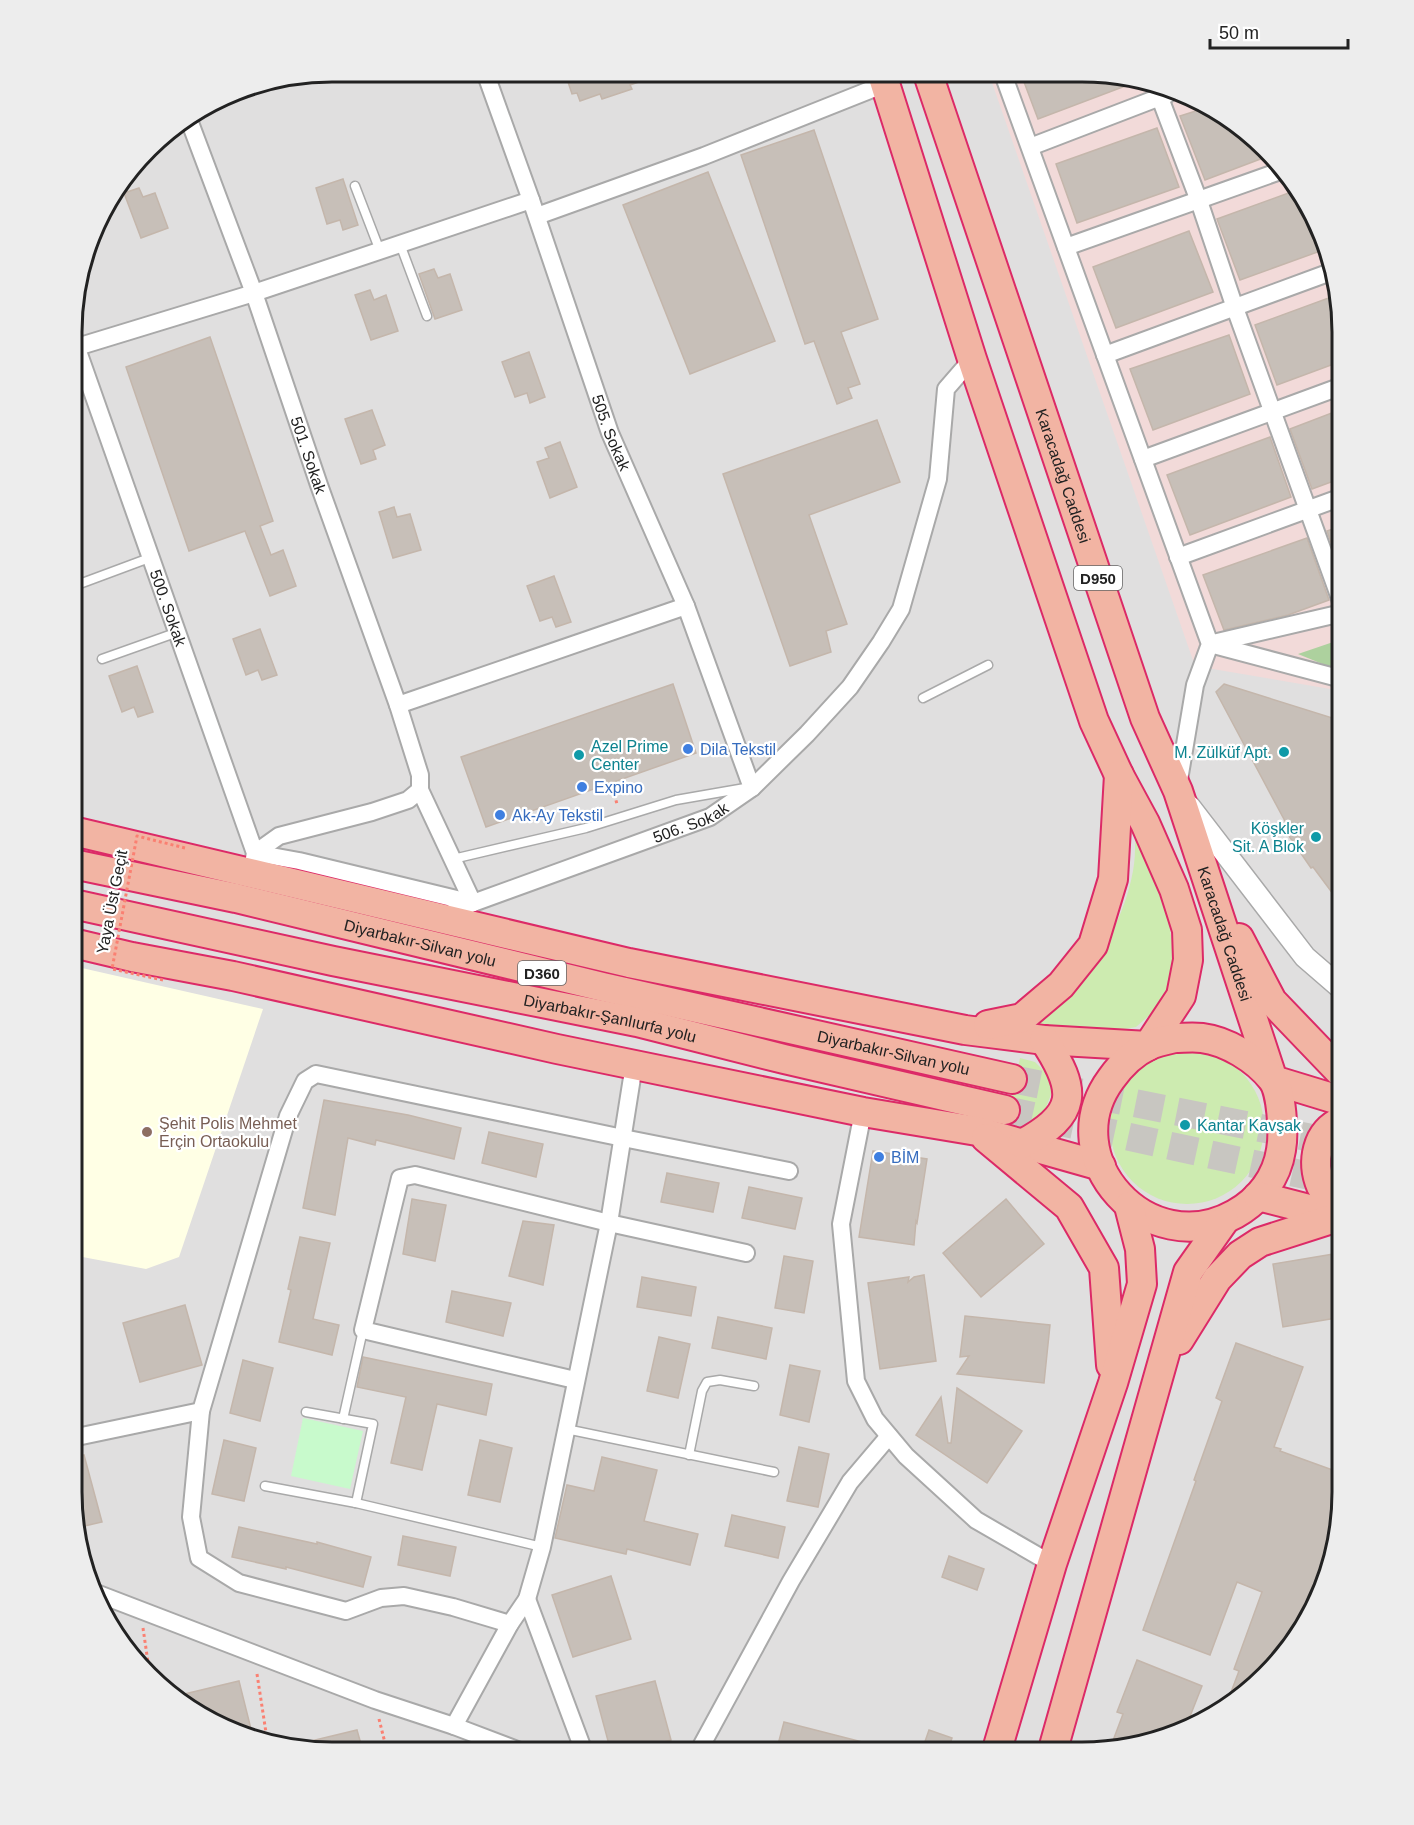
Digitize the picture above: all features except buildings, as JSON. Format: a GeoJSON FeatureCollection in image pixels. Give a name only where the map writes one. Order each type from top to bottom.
{"type":"FeatureCollection","features":[{"type":"Feature","properties":{"kind":"highway","name":"Karacadağ Caddesi"},"geometry":{"type":"LineString","coordinates":[[885,82],[972,359],[1094,721],[1119,775],[1150,832],[1174,889],[1187,930],[1188,960],[1181,996],[1148,1046]]}},
{"type":"Feature","properties":{"kind":"highway","name":"Karacadağ Caddesi"},"geometry":{"type":"LineString","coordinates":[[931,82],[1145,718],[1178,791],[1208,889],[1273,1080]]}},
{"type":"Feature","properties":{"kind":"highway"},"geometry":{"type":"LineString","coordinates":[[965,1030],[1022,1018],[1061,985],[1093,945],[1113,879],[1119,775]]}},
{"type":"Feature","properties":{"kind":"highway"},"geometry":{"type":"LineString","coordinates":[[82,833],[254,864],[440,918],[629,963],[965,1030],[1044,1040],[1148,1046]]}},
{"type":"Feature","properties":{"kind":"highway"},"geometry":{"type":"LineString","coordinates":[[82,851],[236,898]]}},
{"type":"Feature","properties":{"kind":"highway","name":"Diyarbakır-Silvan yolu"},"geometry":{"type":"LineString","coordinates":[[82,866],[236,898],[603,987],[1012,1079]]}},
{"type":"Feature","properties":{"kind":"highway"},"geometry":{"type":"LineString","coordinates":[[1208,889],[1246,950],[1272,1001],[1332,1064]]}},
{"type":"Feature","properties":{"kind":"highway","name":"Diyarbakır-Şanlıurfa yolu"},"geometry":{"type":"LineString","coordinates":[[82,906],[333,962],[637,1022],[1005,1110]]}},
{"type":"Feature","properties":{"kind":"highway"},"geometry":{"type":"LineString","coordinates":[[82,931],[333,962]]}},
{"type":"Feature","properties":{"kind":"highway"},"geometry":{"type":"LineString","coordinates":[[82,945],[233,976],[634,1065],[863,1112],[977,1131],[1101,1166]]}},
{"type":"Feature","properties":{"kind":"highway"},"geometry":{"type":"LineString","coordinates":[[1273,1080],[1281,1108],[1284,1135],[1279,1162],[1266,1187],[1248,1207],[1224,1221],[1199,1227],[1174,1226],[1150,1219],[1129,1206],[1108,1182],[1096,1152],[1094,1120],[1103,1090],[1122,1064],[1148,1046],[1175,1038],[1203,1038],[1229,1046],[1252,1061],[1273,1080],[1332,1098]]}},
{"type":"Feature","properties":{"kind":"highway"},"geometry":{"type":"LineString","coordinates":[[1022,1144],[1045,1132],[1063,1114],[1066,1100],[1066,1081],[1060,1064],[1044,1040]]}},
{"type":"Feature","properties":{"kind":"highway"},"geometry":{"type":"LineString","coordinates":[[1332,1127],[1318,1145],[1315,1163],[1322,1188],[1332,1202]]}},
{"type":"Feature","properties":{"kind":"highway"},"geometry":{"type":"LineString","coordinates":[[977,1131],[1069,1208],[1104,1268],[1113,1383]]}},
{"type":"Feature","properties":{"kind":"highway"},"geometry":{"type":"LineString","coordinates":[[1258,1196],[1332,1211]]}},
{"type":"Feature","properties":{"kind":"highway"},"geometry":{"type":"LineString","coordinates":[[999,1742],[1052,1564],[1113,1383],[1142,1284],[1140,1249],[1129,1206]]}},
{"type":"Feature","properties":{"kind":"highway"},"geometry":{"type":"LineString","coordinates":[[1156,1384],[1183,1332],[1217,1279],[1240,1255],[1260,1242],[1332,1216]]}},
{"type":"Feature","properties":{"kind":"highway"},"geometry":{"type":"LineString","coordinates":[[1055,1742],[1188,1272],[1224,1221]]}},
{"type":"Feature","properties":{"kind":"street","name":"505. Sokak"},"geometry":{"type":"LineString","coordinates":[[489,82],[537,216],[610,433],[686,606],[752,788]]}},
{"type":"Feature","properties":{"kind":"street"},"geometry":{"type":"LineString","coordinates":[[537,216],[704,156],[877,82]]}},
{"type":"Feature","properties":{"kind":"street"},"geometry":{"type":"LineString","coordinates":[[1007,82],[1210,644],[1195,686],[1178,791],[1305,957],[1332,980]]}},
{"type":"Feature","properties":{"kind":"street"},"geometry":{"type":"LineString","coordinates":[[1030,147],[1158,95]]}},
{"type":"Feature","properties":{"kind":"street"},"geometry":{"type":"LineString","coordinates":[[1163,96],[1235,308],[1332,577]]}},
{"type":"Feature","properties":{"kind":"street","name":"501. Sokak"},"geometry":{"type":"LineString","coordinates":[[191,127],[254,293],[319,485],[398,705],[420,776],[420,790],[473,903]]}},
{"type":"Feature","properties":{"kind":"street"},"geometry":{"type":"LineString","coordinates":[[1066,247],[1274,173]]}},
{"type":"Feature","properties":{"kind":"street"},"geometry":{"type":"LineString","coordinates":[[82,342],[254,293],[531,200]]}},
{"type":"Feature","properties":{"kind":"street"},"geometry":{"type":"LineString","coordinates":[[1105,355],[1325,274]]}},
{"type":"Feature","properties":{"kind":"street","name":"506. Sokak"},"geometry":{"type":"LineString","coordinates":[[440,918],[473,903],[710,817],[752,788],[807,734],[850,687],[901,609],[938,479],[946,389],[972,359]]}},
{"type":"Feature","properties":{"kind":"street","name":"500. Sokak"},"geometry":{"type":"LineString","coordinates":[[82,363],[178,632],[254,864]]}},
{"type":"Feature","properties":{"kind":"street"},"geometry":{"type":"LineString","coordinates":[[1143,459],[1332,390]]}},
{"type":"Feature","properties":{"kind":"street"},"geometry":{"type":"LineString","coordinates":[[1178,557],[1332,501]]}},
{"type":"Feature","properties":{"kind":"street"},"geometry":{"type":"LineString","coordinates":[[398,705],[686,606]]}},
{"type":"Feature","properties":{"kind":"street"},"geometry":{"type":"LineString","coordinates":[[1210,644],[1332,615]]}},
{"type":"Feature","properties":{"kind":"street"},"geometry":{"type":"LineString","coordinates":[[1210,644],[1332,677]]}},
{"type":"Feature","properties":{"kind":"street"},"geometry":{"type":"LineString","coordinates":[[254,864],[279,836],[372,812],[408,800],[420,790]]}},
{"type":"Feature","properties":{"kind":"street"},"geometry":{"type":"LineString","coordinates":[[254,864],[299,861],[473,903]]}},
{"type":"Feature","properties":{"kind":"street"},"geometry":{"type":"LineString","coordinates":[[454,1726],[510,1624],[527,1599],[542,1547],[609,1222],[634,1065]]}},
{"type":"Feature","properties":{"kind":"street"},"geometry":{"type":"LineString","coordinates":[[510,1624],[453,1607],[404,1596],[381,1598],[346,1611],[239,1583],[199,1558],[191,1517],[201,1411],[288,1116],[305,1081],[316,1074],[789,1171]]}},
{"type":"Feature","properties":{"kind":"street"},"geometry":{"type":"LineString","coordinates":[[863,1112],[841,1224],[856,1381],[875,1419],[906,1456],[976,1520],[1052,1564]]}},
{"type":"Feature","properties":{"kind":"street"},"geometry":{"type":"LineString","coordinates":[[575,1380],[363,1330],[400,1178],[415,1175],[746,1253]]}},
{"type":"Feature","properties":{"kind":"street"},"geometry":{"type":"LineString","coordinates":[[82,1436],[201,1411]]}},
{"type":"Feature","properties":{"kind":"street"},"geometry":{"type":"LineString","coordinates":[[703,1742],[791,1581],[850,1482],[889,1436]]}},
{"type":"Feature","properties":{"kind":"street"},"geometry":{"type":"LineString","coordinates":[[106,1597],[375,1700],[496,1742]]}},
{"type":"Feature","properties":{"kind":"street"},"geometry":{"type":"LineString","coordinates":[[527,1599],[580,1742]]}},
{"type":"Feature","properties":{"kind":"lane"},"geometry":{"type":"LineString","coordinates":[[356,186],[380,251]]}},
{"type":"Feature","properties":{"kind":"lane"},"geometry":{"type":"LineString","coordinates":[[400,244],[427,316]]}},
{"type":"Feature","properties":{"kind":"lane"},"geometry":{"type":"LineString","coordinates":[[82,582],[152,557]]}},
{"type":"Feature","properties":{"kind":"lane"},"geometry":{"type":"LineString","coordinates":[[102,658],[178,632]]}},
{"type":"Feature","properties":{"kind":"lane"},"geometry":{"type":"LineString","coordinates":[[923,698],[988,665]]}},
{"type":"Feature","properties":{"kind":"lane"},"geometry":{"type":"LineString","coordinates":[[453,860],[574,831],[676,800],[752,788]]}},
{"type":"Feature","properties":{"kind":"lane"},"geometry":{"type":"LineString","coordinates":[[343,1419],[363,1330]]}},
{"type":"Feature","properties":{"kind":"lane"},"geometry":{"type":"LineString","coordinates":[[689,1455],[702,1391],[707,1382],[720,1380],[754,1386]]}},
{"type":"Feature","properties":{"kind":"lane"},"geometry":{"type":"LineString","coordinates":[[306,1412],[373,1424],[356,1503]]}},
{"type":"Feature","properties":{"kind":"lane"},"geometry":{"type":"LineString","coordinates":[[565,1429],[774,1472]]}},
{"type":"Feature","properties":{"kind":"lane"},"geometry":{"type":"LineString","coordinates":[[265,1486],[356,1503],[542,1547]]}},
{"type":"Feature","properties":{"kind":"path"},"geometry":{"type":"LineString","coordinates":[[611,783],[620,818]]}},
{"type":"Feature","properties":{"kind":"path","name":"Yaya Üst Geçit"},"geometry":{"type":"LineString","coordinates":[[163,980],[112,969],[137,836],[185,848]]}},
{"type":"Feature","properties":{"kind":"path"},"geometry":{"type":"LineString","coordinates":[[141,1611],[148,1661]]}},
{"type":"Feature","properties":{"kind":"path"},"geometry":{"type":"LineString","coordinates":[[254,1655],[266,1733]]}},
{"type":"Feature","properties":{"kind":"path"},"geometry":{"type":"LineString","coordinates":[[375,1700],[385,1742]]}},
{"type":"Feature","properties":{"kind":"shaded area"},"geometry":{"type":"Polygon","coordinates":[[[992,82],[1082,82],[1130,87],[1192,108],[1234,134],[1270,168],[1298,207],[1318,252],[1327,284],[1332,332],[1332,689],[1195,666],[992,82]]]}},
{"type":"Feature","properties":{"kind":"shaded area"},"geometry":{"type":"Polygon","coordinates":[[[1082,82],[1130,87],[1150,92],[1244,142],[1280,180],[1306,222],[1318,252],[1327,284],[1331,316],[1332,1493],[1323,1557],[1298,1618],[1280,1645],[1246,1681],[1207,1709],[1146,1734],[1098,1742],[316,1742],[268,1734],[207,1709],[180,1691],[144,1657],[116,1618],[91,1557],[82,1493],[82,332],[91,268],[116,207],[134,180],[168,144],[207,116],[268,91],[316,83],[1082,82]]]}},
{"type":"Feature","properties":{"kind":"shaded area","name":"Şehit Polis Mehmet Erçin Ortaokulu"},"geometry":{"type":"Polygon","coordinates":[[[82,968],[263,1009],[179,1257],[146,1269],[82,1257],[82,968]]]}},
{"type":"Feature","properties":{"kind":"green space"},"geometry":{"type":"Polygon","coordinates":[[[1332,642],[1332,668],[1298,654],[1332,642]]]}},
{"type":"Feature","properties":{"kind":"green space"},"geometry":{"type":"Polygon","coordinates":[[[1135,820],[1167,912],[1174,953],[1170,988],[1153,1012],[1136,1027],[1113,1031],[1037,1026],[1054,1011],[1084,976],[1110,937],[1128,894],[1133,871],[1135,820]]]}},
{"type":"Feature","properties":{"kind":"green space"},"geometry":{"type":"Polygon","coordinates":[[[1187,1050],[1202,1051],[1216,1056],[1230,1063],[1241,1073],[1251,1084],[1258,1098],[1263,1112],[1263,1142],[1258,1156],[1251,1170],[1241,1181],[1230,1191],[1216,1198],[1202,1203],[1187,1204],[1172,1203],[1158,1198],[1144,1191],[1133,1181],[1123,1170],[1116,1156],[1111,1142],[1110,1127],[1111,1112],[1116,1098],[1123,1084],[1133,1073],[1144,1063],[1158,1056],[1172,1051],[1187,1050]]]}},
{"type":"Feature","properties":{"kind":"green space"},"geometry":{"type":"Polygon","coordinates":[[[1020,1058],[1035,1062],[1047,1074],[1052,1092],[1045,1110],[1031,1124],[1023,1127],[1006,1124],[1020,1058]]]}},
{"type":"Feature","properties":{"kind":"green space"},"geometry":{"type":"Polygon","coordinates":[[[303,1418],[363,1431],[350,1489],[291,1476],[303,1418]]]}},
{"type":"Feature","properties":{"kind":"tunnel"},"geometry":{"type":"LineString","coordinates":[[1012,1079],[1332,1142]]}},
{"type":"Feature","properties":{"kind":"tunnel"},"geometry":{"type":"LineString","coordinates":[[1005,1110],[1332,1181]]}},
{"type":"Feature","properties":{"kind":"place","name":"Dila Tekstil"},"geometry":{"type":"Point","coordinates":[688,749]}},
{"type":"Feature","properties":{"kind":"place","name":"M. Zülküf Apt."},"geometry":{"type":"Point","coordinates":[1284,752]}},
{"type":"Feature","properties":{"kind":"place","name":"Azel Prime Center"},"geometry":{"type":"Point","coordinates":[579,755]}},
{"type":"Feature","properties":{"kind":"place","name":"Expino"},"geometry":{"type":"Point","coordinates":[582,787]}},
{"type":"Feature","properties":{"kind":"place","name":"Ak-Ay Tekstil"},"geometry":{"type":"Point","coordinates":[500,815]}},
{"type":"Feature","properties":{"kind":"place","name":"Köşkler Sit. A Blok"},"geometry":{"type":"Point","coordinates":[1316,837]}},
{"type":"Feature","properties":{"kind":"place","name":"Kantar Kavşak"},"geometry":{"type":"Point","coordinates":[1185,1125]}},
{"type":"Feature","properties":{"kind":"place","name":"Şehit Polis Mehmet Erçin Ortaokulu"},"geometry":{"type":"Point","coordinates":[147,1132]}},
{"type":"Feature","properties":{"kind":"place","name":"BİM"},"geometry":{"type":"Point","coordinates":[879,1157]}}]}
